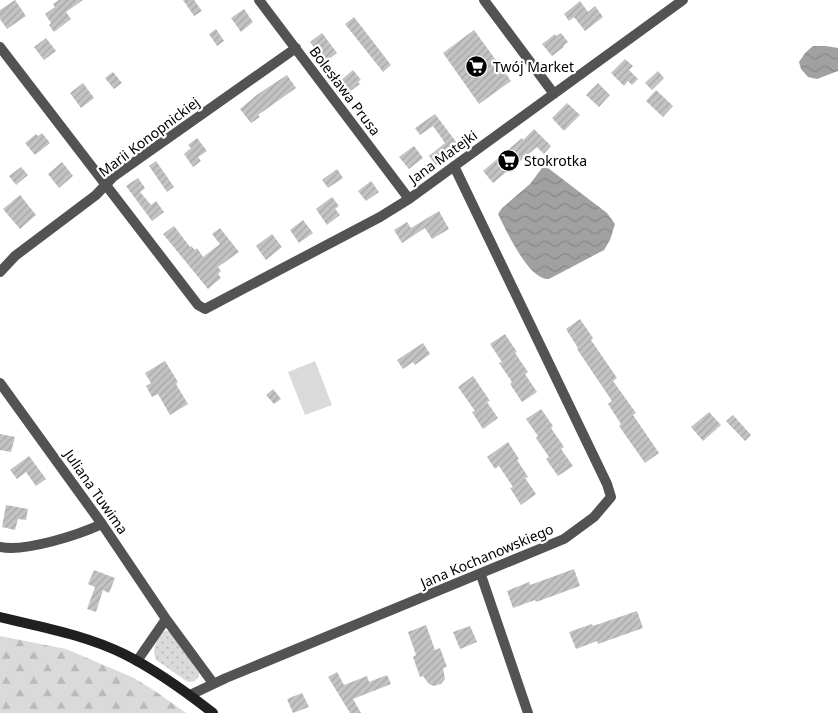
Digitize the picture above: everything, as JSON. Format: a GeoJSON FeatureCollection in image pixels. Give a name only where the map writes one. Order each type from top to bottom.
{"type":"FeatureCollection","features":[{"type":"Feature","properties":{"kind":"main road"},"geometry":{"type":"LineString","coordinates":[[0,617],[90,641],[123,654],[190,695],[213,713]]}},
{"type":"Feature","properties":{"kind":"street","name":"Bolesława Prusa"},"geometry":{"type":"LineString","coordinates":[[259,0],[409,199]]}},
{"type":"Feature","properties":{"kind":"street"},"geometry":{"type":"LineString","coordinates":[[484,0],[554,94]]}},
{"type":"Feature","properties":{"kind":"street","name":"Jana Matejki"},"geometry":{"type":"LineString","coordinates":[[105,186],[198,305],[202,308],[211,307],[409,199],[683,0]]}},
{"type":"Feature","properties":{"kind":"street"},"geometry":{"type":"LineString","coordinates":[[0,47],[105,186]]}},
{"type":"Feature","properties":{"kind":"street","name":"Marii Konopnickiej"},"geometry":{"type":"LineString","coordinates":[[0,272],[15,256],[96,195],[113,177],[296,48]]}},
{"type":"Feature","properties":{"kind":"street","name":"Jana Kochanowskiego"},"geometry":{"type":"LineString","coordinates":[[190,695],[213,683],[481,575],[564,539],[594,517],[611,498],[454,166]]}},
{"type":"Feature","properties":{"kind":"street","name":"Juliana Tuwima"},"geometry":{"type":"LineString","coordinates":[[0,383],[102,524],[166,619],[213,683]]}},
{"type":"Feature","properties":{"kind":"street"},"geometry":{"type":"LineString","coordinates":[[0,546],[20,548],[77,535],[102,524]]}},
{"type":"Feature","properties":{"kind":"street"},"geometry":{"type":"LineString","coordinates":[[481,575],[528,713]]}},
{"type":"Feature","properties":{"kind":"street"},"geometry":{"type":"LineString","coordinates":[[137,661],[166,619]]}},
{"type":"Feature","properties":{"kind":"green space"},"geometry":{"type":"Polygon","coordinates":[[[315,361],[332,405],[305,415],[288,372],[315,361]]]}},
{"type":"Feature","properties":{"kind":"green space"},"geometry":{"type":"Polygon","coordinates":[[[165,631],[172,633],[199,673],[195,681],[189,682],[185,680],[156,660],[154,652],[156,644],[165,631]]]}},
{"type":"Feature","properties":{"kind":"green space"},"geometry":{"type":"Polygon","coordinates":[[[0,636],[66,649],[134,678],[186,713],[0,713],[0,636]]]}},
{"type":"Feature","properties":{"kind":"water"},"geometry":{"type":"Polygon","coordinates":[[[813,46],[838,48],[838,71],[817,79],[808,77],[801,69],[799,62],[813,46]]]}},
{"type":"Feature","properties":{"kind":"water"},"geometry":{"type":"Polygon","coordinates":[[[542,168],[548,168],[607,213],[615,224],[610,240],[604,250],[549,279],[541,277],[526,264],[498,214],[502,208],[530,184],[542,168]]]}},
{"type":"Feature","properties":{"kind":"building"},"geometry":{"type":"Polygon","coordinates":[[[15,0],[26,16],[7,29],[0,19],[0,10],[15,0]]]}},
{"type":"Feature","properties":{"kind":"building"},"geometry":{"type":"Polygon","coordinates":[[[59,0],[83,0],[66,12],[71,19],[54,32],[45,14],[55,7],[53,4],[59,0]]]}},
{"type":"Feature","properties":{"kind":"building"},"geometry":{"type":"Polygon","coordinates":[[[183,0],[194,0],[202,11],[194,16],[183,0]]]}},
{"type":"Feature","properties":{"kind":"building"},"geometry":{"type":"Polygon","coordinates":[[[580,1],[588,12],[595,6],[603,17],[585,31],[574,17],[569,21],[564,14],[580,1]]]}},
{"type":"Feature","properties":{"kind":"building"},"geometry":{"type":"Polygon","coordinates":[[[244,9],[253,22],[241,32],[231,18],[244,9]]]}},
{"type":"Feature","properties":{"kind":"building"},"geometry":{"type":"Polygon","coordinates":[[[354,17],[391,65],[383,72],[345,24],[354,17]]]}},
{"type":"Feature","properties":{"kind":"building"},"geometry":{"type":"Polygon","coordinates":[[[216,29],[224,41],[217,46],[209,34],[216,29]]]}},
{"type":"Feature","properties":{"kind":"building","name":"Twój Market"},"geometry":{"type":"Polygon","coordinates":[[[474,30],[511,81],[479,104],[443,53],[474,30]]]}},
{"type":"Feature","properties":{"kind":"building"},"geometry":{"type":"Polygon","coordinates":[[[322,33],[337,53],[325,62],[310,42],[322,33]]]}},
{"type":"Feature","properties":{"kind":"building"},"geometry":{"type":"Polygon","coordinates":[[[561,33],[568,42],[552,56],[542,44],[555,34],[556,36],[561,33]]]}},
{"type":"Feature","properties":{"kind":"building"},"geometry":{"type":"Polygon","coordinates":[[[46,38],[56,51],[44,60],[34,47],[46,38]]]}},
{"type":"Feature","properties":{"kind":"building"},"geometry":{"type":"Polygon","coordinates":[[[625,59],[633,66],[629,70],[638,79],[632,85],[628,81],[624,86],[611,73],[625,59]]]}},
{"type":"Feature","properties":{"kind":"building"},"geometry":{"type":"Polygon","coordinates":[[[353,70],[361,80],[358,82],[360,84],[348,93],[340,81],[353,70]]]}},
{"type":"Feature","properties":{"kind":"building"},"geometry":{"type":"Polygon","coordinates":[[[658,71],[664,78],[652,90],[645,83],[658,71]]]}},
{"type":"Feature","properties":{"kind":"building"},"geometry":{"type":"Polygon","coordinates":[[[113,72],[122,83],[114,89],[105,78],[113,72]]]}},
{"type":"Feature","properties":{"kind":"building"},"geometry":{"type":"Polygon","coordinates":[[[287,75],[296,88],[258,115],[260,117],[251,123],[240,109],[258,94],[287,75]]]}},
{"type":"Feature","properties":{"kind":"building"},"geometry":{"type":"Polygon","coordinates":[[[83,83],[94,98],[81,108],[70,93],[83,83]]]}},
{"type":"Feature","properties":{"kind":"building"},"geometry":{"type":"Polygon","coordinates":[[[598,83],[610,95],[599,107],[586,95],[598,83]]]}},
{"type":"Feature","properties":{"kind":"building"},"geometry":{"type":"Polygon","coordinates":[[[656,90],[673,106],[663,117],[646,101],[656,90]]]}},
{"type":"Feature","properties":{"kind":"building"},"geometry":{"type":"Polygon","coordinates":[[[567,103],[580,115],[564,131],[552,118],[567,103]]]}},
{"type":"Feature","properties":{"kind":"building"},"geometry":{"type":"Polygon","coordinates":[[[435,114],[460,147],[436,165],[429,156],[445,143],[433,126],[420,135],[415,128],[435,114]]]}},
{"type":"Feature","properties":{"kind":"building","name":"Stokrotka"},"geometry":{"type":"Polygon","coordinates":[[[534,129],[551,146],[544,154],[537,147],[493,183],[483,171],[534,129]]]}},
{"type":"Feature","properties":{"kind":"building"},"geometry":{"type":"Polygon","coordinates":[[[42,133],[50,143],[35,155],[25,143],[36,134],[38,136],[42,133]]]}},
{"type":"Feature","properties":{"kind":"building"},"geometry":{"type":"Polygon","coordinates":[[[197,138],[207,151],[198,157],[201,161],[193,167],[184,154],[191,148],[188,145],[197,138]]]}},
{"type":"Feature","properties":{"kind":"building"},"geometry":{"type":"Polygon","coordinates":[[[414,146],[423,158],[409,169],[399,157],[414,146]]]}},
{"type":"Feature","properties":{"kind":"building"},"geometry":{"type":"Polygon","coordinates":[[[156,161],[174,187],[167,192],[149,166],[156,161]]]}},
{"type":"Feature","properties":{"kind":"building"},"geometry":{"type":"Polygon","coordinates":[[[62,162],[73,176],[59,188],[48,174],[62,162]]]}},
{"type":"Feature","properties":{"kind":"building"},"geometry":{"type":"Polygon","coordinates":[[[21,167],[28,175],[16,185],[9,176],[21,167]]]}},
{"type":"Feature","properties":{"kind":"building"},"geometry":{"type":"Polygon","coordinates":[[[337,169],[343,178],[328,188],[322,180],[337,169]]]}},
{"type":"Feature","properties":{"kind":"building"},"geometry":{"type":"Polygon","coordinates":[[[138,178],[145,188],[140,192],[151,205],[156,201],[164,212],[152,221],[126,186],[138,178]]]}},
{"type":"Feature","properties":{"kind":"building"},"geometry":{"type":"Polygon","coordinates":[[[371,181],[379,192],[366,201],[358,191],[371,181]]]}},
{"type":"Feature","properties":{"kind":"building"},"geometry":{"type":"Polygon","coordinates":[[[20,195],[36,215],[20,229],[3,209],[20,195]]]}},
{"type":"Feature","properties":{"kind":"building"},"geometry":{"type":"Polygon","coordinates":[[[332,197],[339,206],[335,209],[340,215],[327,225],[316,209],[332,197]]]}},
{"type":"Feature","properties":{"kind":"building"},"geometry":{"type":"Polygon","coordinates":[[[439,211],[449,229],[432,239],[425,228],[402,243],[394,230],[407,222],[411,228],[439,211]]]}},
{"type":"Feature","properties":{"kind":"building"},"geometry":{"type":"Polygon","coordinates":[[[303,220],[313,233],[299,243],[290,230],[303,220]]]}},
{"type":"Feature","properties":{"kind":"building"},"geometry":{"type":"Polygon","coordinates":[[[174,226],[190,247],[195,250],[197,248],[203,257],[220,244],[212,234],[220,228],[239,252],[218,267],[221,271],[218,274],[221,278],[208,289],[163,234],[174,226]]]}},
{"type":"Feature","properties":{"kind":"building"},"geometry":{"type":"Polygon","coordinates":[[[272,234],[282,247],[266,260],[256,246],[272,234]]]}},
{"type":"Feature","properties":{"kind":"building"},"geometry":{"type":"Polygon","coordinates":[[[580,319],[593,338],[591,340],[617,378],[613,381],[636,413],[633,415],[659,453],[645,463],[619,426],[621,424],[608,404],[612,401],[566,329],[580,319]]]}},
{"type":"Feature","properties":{"kind":"building"},"geometry":{"type":"Polygon","coordinates":[[[505,334],[528,372],[525,374],[537,392],[522,402],[510,384],[512,382],[499,363],[502,362],[490,344],[505,334]]]}},
{"type":"Feature","properties":{"kind":"building"},"geometry":{"type":"Polygon","coordinates":[[[423,343],[430,354],[415,365],[413,362],[403,369],[397,360],[423,343]]]}},
{"type":"Feature","properties":{"kind":"building"},"geometry":{"type":"Polygon","coordinates":[[[165,361],[178,382],[176,384],[188,404],[170,415],[158,394],[152,397],[146,386],[151,383],[145,373],[165,361]]]}},
{"type":"Feature","properties":{"kind":"building"},"geometry":{"type":"Polygon","coordinates":[[[473,376],[490,401],[487,402],[498,418],[483,429],[472,412],[475,411],[458,387],[473,376]]]}},
{"type":"Feature","properties":{"kind":"building"},"geometry":{"type":"Polygon","coordinates":[[[273,389],[281,399],[274,404],[266,395],[273,389]]]}},
{"type":"Feature","properties":{"kind":"building"},"geometry":{"type":"Polygon","coordinates":[[[541,409],[564,447],[561,449],[573,466],[558,476],[546,459],[549,457],[536,438],[538,436],[526,419],[541,409]]]}},
{"type":"Feature","properties":{"kind":"building"},"geometry":{"type":"Polygon","coordinates":[[[709,412],[721,425],[703,441],[691,427],[709,412]]]}},
{"type":"Feature","properties":{"kind":"building"},"geometry":{"type":"Polygon","coordinates":[[[733,415],[751,435],[745,441],[726,421],[733,415]]]}},
{"type":"Feature","properties":{"kind":"building"},"geometry":{"type":"Polygon","coordinates":[[[0,434],[15,437],[11,452],[0,450],[0,434]]]}},
{"type":"Feature","properties":{"kind":"building"},"geometry":{"type":"Polygon","coordinates":[[[508,442],[528,477],[525,478],[536,494],[521,505],[510,488],[513,487],[499,466],[495,469],[487,457],[508,442]]]}},
{"type":"Feature","properties":{"kind":"building"},"geometry":{"type":"Polygon","coordinates":[[[29,456],[46,479],[36,486],[26,472],[17,479],[10,470],[29,456]]]}},
{"type":"Feature","properties":{"kind":"building"},"geometry":{"type":"Polygon","coordinates":[[[6,505],[28,509],[26,520],[18,519],[15,530],[2,527],[6,505]]]}},
{"type":"Feature","properties":{"kind":"building"},"geometry":{"type":"Polygon","coordinates":[[[574,569],[580,586],[513,608],[507,591],[529,582],[530,585],[574,569]]]}},
{"type":"Feature","properties":{"kind":"building"},"geometry":{"type":"Polygon","coordinates":[[[94,570],[115,578],[109,593],[103,590],[96,612],[87,609],[95,587],[88,584],[94,570]]]}},
{"type":"Feature","properties":{"kind":"building"},"geometry":{"type":"Polygon","coordinates":[[[637,611],[643,628],[598,644],[597,641],[576,649],[569,632],[637,611]]]}},
{"type":"Feature","properties":{"kind":"building"},"geometry":{"type":"Polygon","coordinates":[[[426,625],[435,650],[440,648],[447,667],[443,668],[445,679],[441,684],[434,686],[429,684],[423,676],[420,677],[413,657],[416,655],[408,632],[426,625]]]}},
{"type":"Feature","properties":{"kind":"building"},"geometry":{"type":"Polygon","coordinates":[[[470,626],[477,642],[460,649],[453,632],[470,626]]]}},
{"type":"Feature","properties":{"kind":"building"},"geometry":{"type":"Polygon","coordinates":[[[337,672],[344,685],[367,676],[369,682],[387,675],[391,684],[353,699],[361,713],[350,713],[328,677],[337,672]]]}},
{"type":"Feature","properties":{"kind":"building"},"geometry":{"type":"Polygon","coordinates":[[[302,693],[309,707],[293,713],[287,699],[302,693]]]}},
{"type":"Feature","properties":{"kind":"place","name":"Twój Market"},"geometry":{"type":"Point","coordinates":[477,67]}},
{"type":"Feature","properties":{"kind":"place","name":"Stokrotka"},"geometry":{"type":"Point","coordinates":[508,161]}}]}
